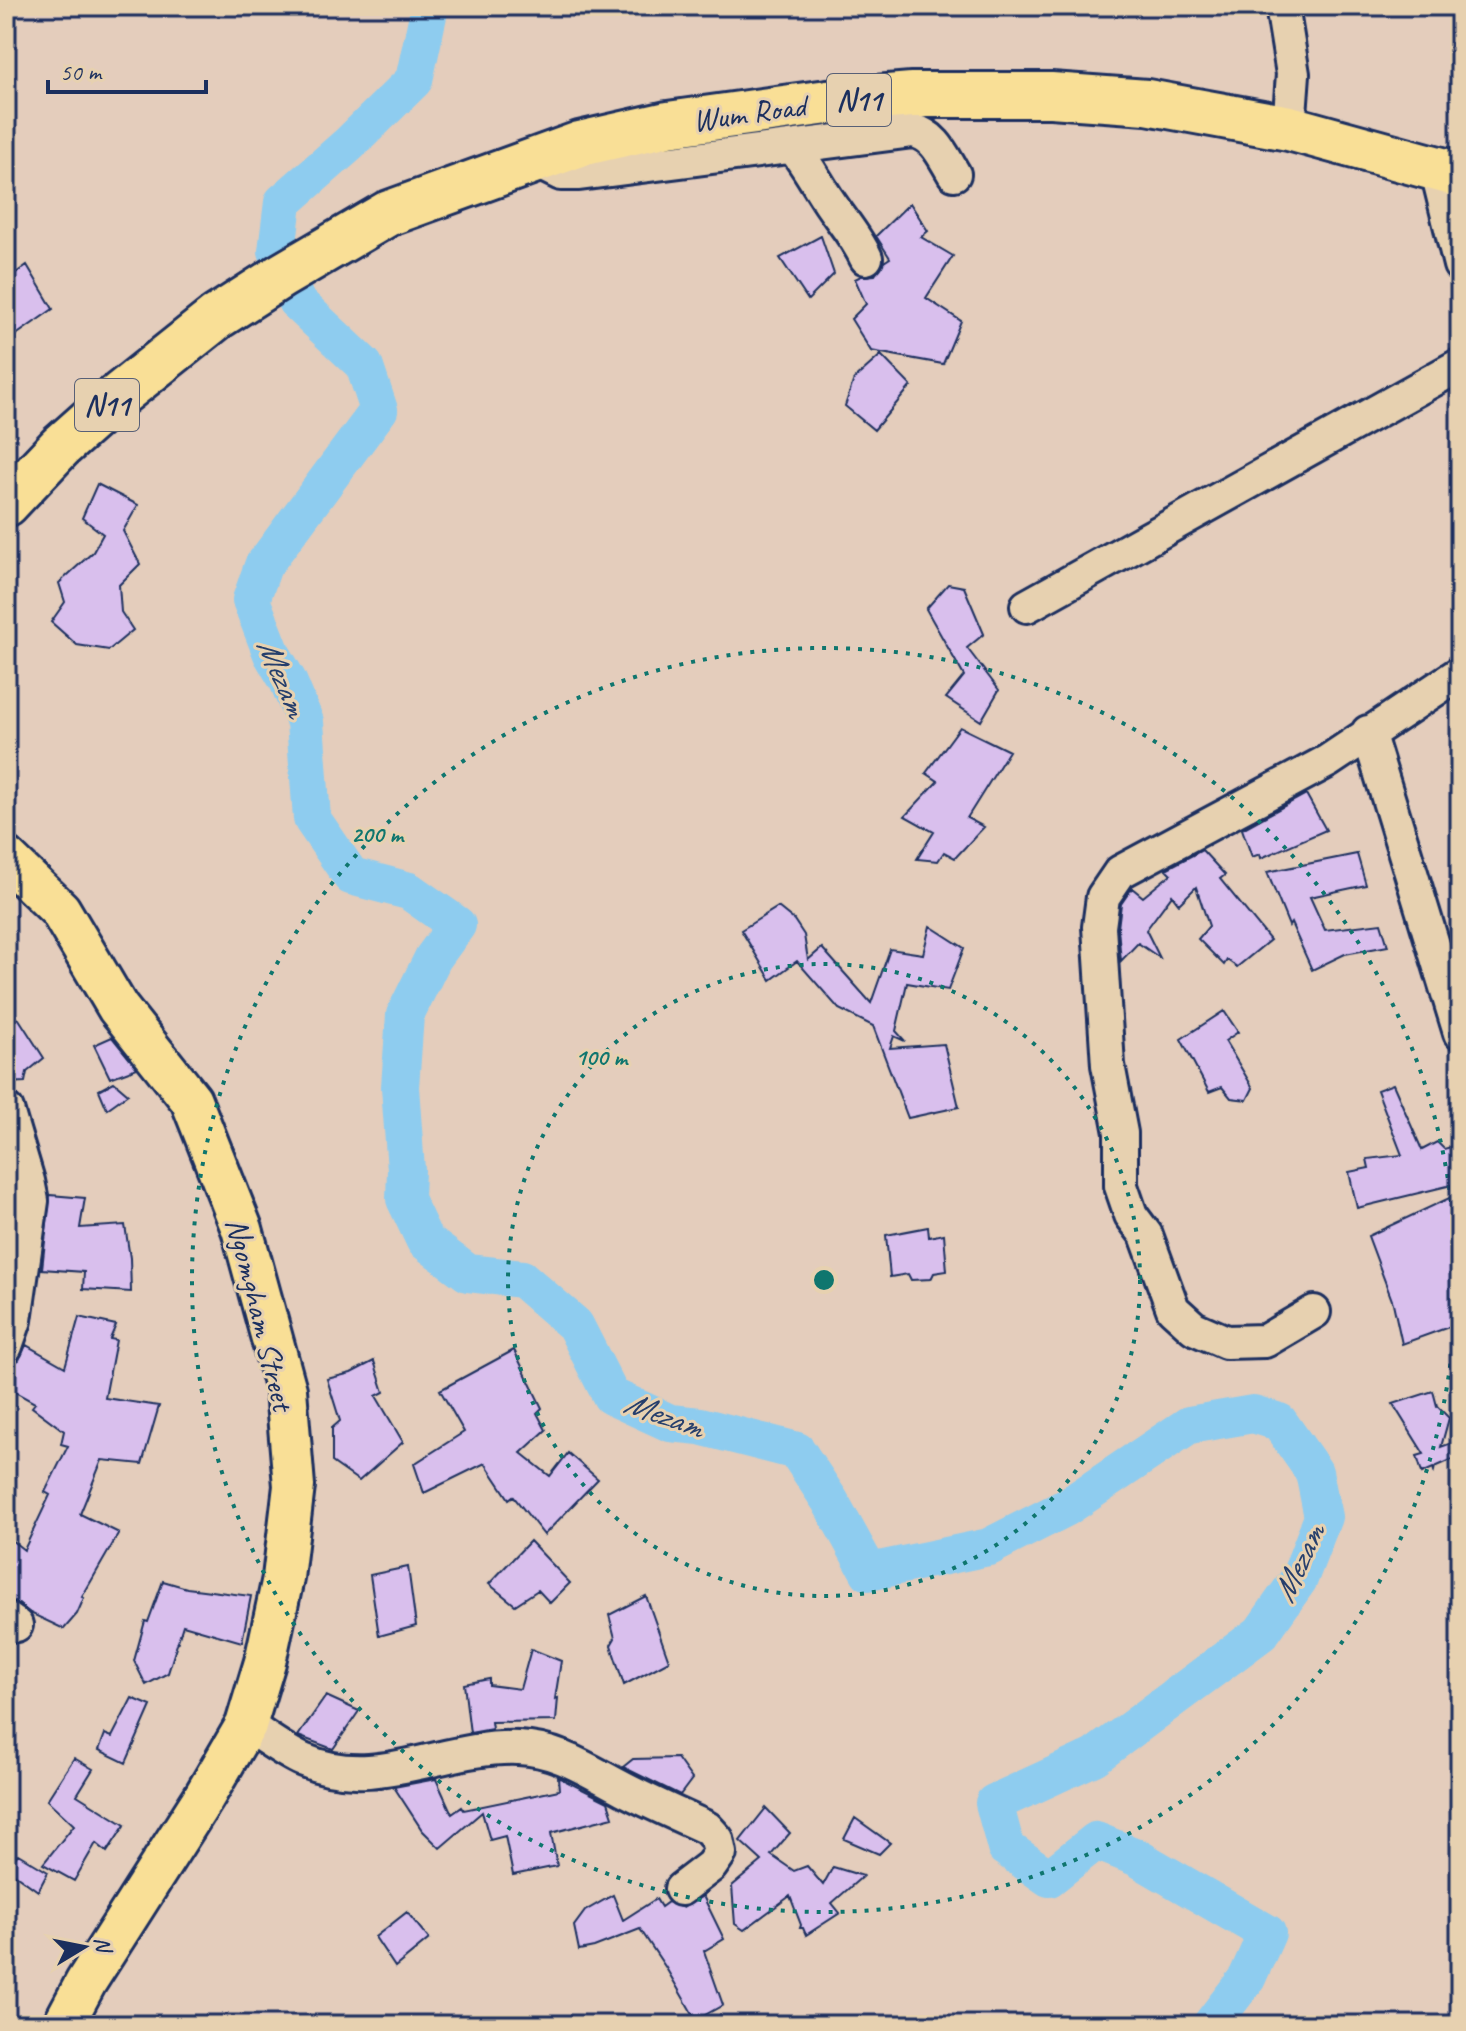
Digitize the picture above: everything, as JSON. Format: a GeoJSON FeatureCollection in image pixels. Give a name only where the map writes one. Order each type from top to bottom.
{"type":"FeatureCollection","features":[{"type":"Feature","properties":{"kind":"highway","name":"Wum Road"},"geometry":{"type":"LineString","coordinates":[[6,504],[60,447],[114,399],[217,317],[281,276],[387,214],[580,144],[668,124],[828,102],[912,95],[1051,95],[1147,102],[1289,128],[1448,171]]}},
{"type":"Feature","properties":{"kind":"main road","name":"Ngomgham Street"},"geometry":{"type":"LineString","coordinates":[[6,858],[60,910],[118,1008],[191,1100],[242,1229],[286,1390],[294,1486],[283,1578],[265,1662],[246,1725],[204,1797],[93,1970],[63,2025]]}},
{"type":"Feature","properties":{"kind":"street"},"geometry":{"type":"LineString","coordinates":[[1282,6],[1293,74],[1289,128]]}},
{"type":"Feature","properties":{"kind":"street"},"geometry":{"type":"LineString","coordinates":[[533,160],[561,174],[579,174],[913,131],[934,141],[954,174]]}},
{"type":"Feature","properties":{"kind":"street"},"geometry":{"type":"LineString","coordinates":[[793,147],[858,239],[866,258]]}},
{"type":"Feature","properties":{"kind":"street"},"geometry":{"type":"LineString","coordinates":[[1448,171],[1460,265]]}},
{"type":"Feature","properties":{"kind":"street"},"geometry":{"type":"LineString","coordinates":[[1027,606],[1460,365]]}},
{"type":"Feature","properties":{"kind":"street"},"geometry":{"type":"LineString","coordinates":[[1314,1312],[1265,1341],[1226,1342],[1194,1328],[1173,1309],[1146,1235],[1131,1215],[1121,1186],[1121,1133],[1108,1065],[1099,927],[1103,897],[1120,872],[1328,761],[1460,673]]}},
{"type":"Feature","properties":{"kind":"street"},"geometry":{"type":"LineString","coordinates":[[1368,732],[1460,1033]]}},
{"type":"Feature","properties":{"kind":"street"},"geometry":{"type":"LineString","coordinates":[[6,1346],[15,1320],[32,1201],[7,1110]]}},
{"type":"Feature","properties":{"kind":"street"},"geometry":{"type":"LineString","coordinates":[[246,1725],[301,1759],[329,1769],[365,1773],[480,1750],[518,1748],[552,1753],[707,1828],[717,1839],[720,1853],[711,1866],[681,1889]]}},
{"type":"Feature","properties":{"kind":"building"},"geometry":{"type":"Polygon","coordinates":[[[910,203],[928,231],[921,237],[953,256],[926,298],[961,321],[943,364],[871,351],[851,319],[866,304],[855,279],[875,275],[890,258],[876,236],[910,203]]]}},
{"type":"Feature","properties":{"kind":"building"},"geometry":{"type":"Polygon","coordinates":[[[821,236],[834,274],[808,300],[780,258],[821,236]]]}},
{"type":"Feature","properties":{"kind":"building"},"geometry":{"type":"Polygon","coordinates":[[[27,265],[53,309],[6,342],[6,293],[14,288],[9,278],[27,265]]]}},
{"type":"Feature","properties":{"kind":"building"},"geometry":{"type":"Polygon","coordinates":[[[881,355],[911,386],[874,430],[845,406],[854,379],[881,355]]]}},
{"type":"Feature","properties":{"kind":"building"},"geometry":{"type":"Polygon","coordinates":[[[97,484],[138,505],[123,531],[140,564],[119,585],[121,612],[133,630],[109,650],[77,645],[51,622],[65,602],[59,583],[93,552],[103,534],[82,518],[97,484]]]}},
{"type":"Feature","properties":{"kind":"building"},"geometry":{"type":"Polygon","coordinates":[[[948,584],[964,587],[984,634],[967,648],[999,690],[981,721],[946,698],[964,676],[926,609],[948,584]]]}},
{"type":"Feature","properties":{"kind":"building"},"geometry":{"type":"Polygon","coordinates":[[[960,727],[1009,751],[967,818],[984,827],[955,858],[944,852],[938,861],[917,859],[934,832],[905,816],[938,781],[926,773],[960,727]]]}},
{"type":"Feature","properties":{"kind":"building"},"geometry":{"type":"Polygon","coordinates":[[[1306,794],[1326,830],[1261,858],[1260,854],[1252,857],[1242,829],[1306,794]]]}},
{"type":"Feature","properties":{"kind":"building"},"geometry":{"type":"Polygon","coordinates":[[[1202,850],[1225,875],[1220,879],[1270,940],[1237,967],[1227,960],[1224,965],[1198,939],[1209,926],[1196,887],[1179,904],[1172,895],[1146,930],[1160,958],[1138,943],[1121,961],[1118,928],[1121,904],[1132,888],[1143,897],[1171,874],[1166,869],[1202,850]]]}},
{"type":"Feature","properties":{"kind":"building"},"geometry":{"type":"Polygon","coordinates":[[[1357,854],[1366,885],[1310,897],[1325,930],[1381,923],[1388,946],[1345,954],[1312,970],[1291,923],[1289,926],[1267,872],[1357,854]]]}},
{"type":"Feature","properties":{"kind":"building"},"geometry":{"type":"Polygon","coordinates":[[[778,907],[794,920],[804,935],[808,960],[822,948],[871,1003],[890,949],[923,954],[930,926],[964,948],[948,990],[907,983],[896,1031],[905,1041],[894,1036],[890,1048],[944,1044],[959,1107],[908,1118],[873,1026],[839,1009],[797,961],[771,980],[741,930],[778,907]]]}},
{"type":"Feature","properties":{"kind":"building"},"geometry":{"type":"Polygon","coordinates":[[[1224,1011],[1238,1032],[1225,1041],[1253,1088],[1247,1100],[1231,1098],[1222,1087],[1209,1092],[1181,1039],[1224,1011]]]}},
{"type":"Feature","properties":{"kind":"building"},"geometry":{"type":"Polygon","coordinates":[[[6,1014],[19,1019],[44,1058],[27,1072],[25,1082],[6,1083],[6,1014]]]}},
{"type":"Feature","properties":{"kind":"building"},"geometry":{"type":"Polygon","coordinates":[[[112,1037],[137,1068],[110,1078],[94,1045],[112,1037]]]}},
{"type":"Feature","properties":{"kind":"building"},"geometry":{"type":"Polygon","coordinates":[[[114,1082],[128,1094],[107,1109],[99,1090],[114,1082]]]}},
{"type":"Feature","properties":{"kind":"building"},"geometry":{"type":"Polygon","coordinates":[[[1393,1084],[1422,1150],[1437,1142],[1444,1149],[1451,1147],[1460,1183],[1357,1208],[1349,1172],[1369,1168],[1367,1159],[1402,1155],[1377,1090],[1393,1084]]]}},
{"type":"Feature","properties":{"kind":"building"},"geometry":{"type":"Polygon","coordinates":[[[1460,1193],[1460,1323],[1402,1344],[1393,1303],[1368,1236],[1460,1193]]]}},
{"type":"Feature","properties":{"kind":"building"},"geometry":{"type":"Polygon","coordinates":[[[50,1195],[85,1198],[80,1228],[125,1225],[131,1292],[83,1289],[84,1272],[42,1269],[50,1195]]]}},
{"type":"Feature","properties":{"kind":"building"},"geometry":{"type":"Polygon","coordinates":[[[928,1227],[929,1237],[944,1234],[947,1271],[934,1273],[931,1279],[911,1280],[908,1274],[890,1277],[886,1235],[928,1227]]]}},
{"type":"Feature","properties":{"kind":"building"},"geometry":{"type":"Polygon","coordinates":[[[79,1317],[116,1325],[110,1339],[116,1340],[105,1398],[159,1406],[142,1464],[102,1460],[80,1514],[119,1533],[82,1597],[77,1614],[64,1629],[6,1599],[6,1536],[24,1550],[50,1495],[45,1492],[68,1446],[61,1444],[64,1431],[32,1407],[35,1403],[6,1387],[6,1366],[19,1360],[26,1345],[65,1367],[79,1317]]]}},
{"type":"Feature","properties":{"kind":"building"},"geometry":{"type":"Polygon","coordinates":[[[514,1350],[542,1408],[537,1413],[546,1430],[521,1453],[550,1476],[568,1453],[598,1479],[544,1535],[513,1496],[509,1499],[485,1463],[424,1493],[414,1464],[464,1432],[440,1390],[514,1350]]]}},
{"type":"Feature","properties":{"kind":"building"},"geometry":{"type":"Polygon","coordinates":[[[374,1361],[384,1392],[376,1396],[403,1442],[359,1481],[332,1462],[332,1428],[340,1421],[327,1379],[351,1373],[374,1361]]]}},
{"type":"Feature","properties":{"kind":"building"},"geometry":{"type":"Polygon","coordinates":[[[1433,1391],[1437,1406],[1449,1418],[1441,1447],[1460,1440],[1460,1456],[1435,1467],[1434,1471],[1433,1468],[1422,1473],[1417,1456],[1424,1454],[1393,1404],[1433,1391]]]}},
{"type":"Feature","properties":{"kind":"building"},"geometry":{"type":"Polygon","coordinates":[[[530,1541],[570,1583],[550,1603],[538,1590],[515,1605],[489,1584],[530,1541]]]}},
{"type":"Feature","properties":{"kind":"building"},"geometry":{"type":"Polygon","coordinates":[[[408,1567],[416,1626],[379,1636],[370,1575],[408,1567]]]}},
{"type":"Feature","properties":{"kind":"building"},"geometry":{"type":"Polygon","coordinates":[[[163,1581],[187,1588],[251,1596],[242,1642],[183,1625],[168,1673],[146,1685],[134,1661],[145,1621],[148,1622],[163,1581]]]}},
{"type":"Feature","properties":{"kind":"building"},"geometry":{"type":"Polygon","coordinates":[[[646,1596],[669,1661],[624,1685],[611,1645],[615,1638],[609,1615],[646,1596]]]}},
{"type":"Feature","properties":{"kind":"building"},"geometry":{"type":"Polygon","coordinates":[[[531,1649],[561,1661],[555,1699],[558,1698],[556,1721],[491,1722],[492,1729],[470,1733],[464,1684],[489,1679],[489,1685],[520,1689],[531,1649]]]}},
{"type":"Feature","properties":{"kind":"building"},"geometry":{"type":"Polygon","coordinates":[[[326,1696],[359,1711],[333,1749],[298,1736],[326,1696]]]}},
{"type":"Feature","properties":{"kind":"building"},"geometry":{"type":"Polygon","coordinates":[[[132,1698],[151,1706],[126,1763],[99,1750],[105,1734],[112,1737],[132,1698]]]}},
{"type":"Feature","properties":{"kind":"building"},"geometry":{"type":"Polygon","coordinates":[[[74,1758],[93,1769],[77,1795],[125,1825],[107,1852],[96,1843],[74,1881],[43,1864],[74,1825],[47,1800],[74,1758]]]}},
{"type":"Feature","properties":{"kind":"building"},"geometry":{"type":"Polygon","coordinates":[[[677,1758],[692,1779],[680,1795],[623,1767],[633,1759],[677,1758]]]}},
{"type":"Feature","properties":{"kind":"building"},"geometry":{"type":"Polygon","coordinates":[[[558,1777],[608,1802],[613,1817],[551,1833],[557,1866],[513,1875],[505,1836],[490,1840],[482,1812],[440,1848],[422,1830],[394,1787],[436,1779],[452,1814],[462,1807],[464,1810],[559,1790],[558,1777]]]}},
{"type":"Feature","properties":{"kind":"building"},"geometry":{"type":"Polygon","coordinates":[[[766,1808],[790,1833],[771,1855],[794,1871],[807,1866],[823,1885],[833,1867],[863,1876],[832,1903],[840,1913],[806,1935],[800,1928],[790,1896],[744,1930],[735,1924],[732,1886],[762,1861],[740,1841],[766,1808]]]}},
{"type":"Feature","properties":{"kind":"building"},"geometry":{"type":"Polygon","coordinates":[[[855,1818],[890,1843],[879,1854],[844,1839],[855,1818]]]}},
{"type":"Feature","properties":{"kind":"building"},"geometry":{"type":"Polygon","coordinates":[[[18,1854],[48,1872],[38,1891],[6,1868],[18,1854]]]}},
{"type":"Feature","properties":{"kind":"building"},"geometry":{"type":"Polygon","coordinates":[[[613,1895],[623,1920],[656,1899],[661,1907],[668,1902],[683,1908],[703,1896],[724,1939],[704,1951],[723,2005],[696,2020],[640,1929],[579,1950],[574,1926],[585,1911],[613,1895]]]}},
{"type":"Feature","properties":{"kind":"building"},"geometry":{"type":"Polygon","coordinates":[[[407,1912],[429,1939],[395,1967],[375,1937],[407,1912]]]}},
{"type":"Feature","properties":{"kind":"waterway","name":"Mezam"},"geometry":{"type":"LineString","coordinates":[[430,6],[414,80],[349,144],[283,202],[277,251],[296,301],[364,365],[379,410],[263,566],[251,600],[272,654],[288,681],[305,722],[312,819],[351,876],[409,891],[457,925],[433,958],[405,1015],[400,1087],[405,1199],[425,1241],[468,1273],[522,1279],[575,1325],[611,1396],[670,1423],[700,1426],[797,1451],[830,1501],[869,1572],[989,1547],[1067,1507],[1189,1425],[1253,1414],[1279,1422],[1314,1472],[1323,1517],[1299,1579],[1261,1633],[1094,1757],[994,1803],[1006,1848],[1049,1878],[1096,1841],[1136,1857],[1267,1933],[1247,1978],[1211,2025]]}}]}
